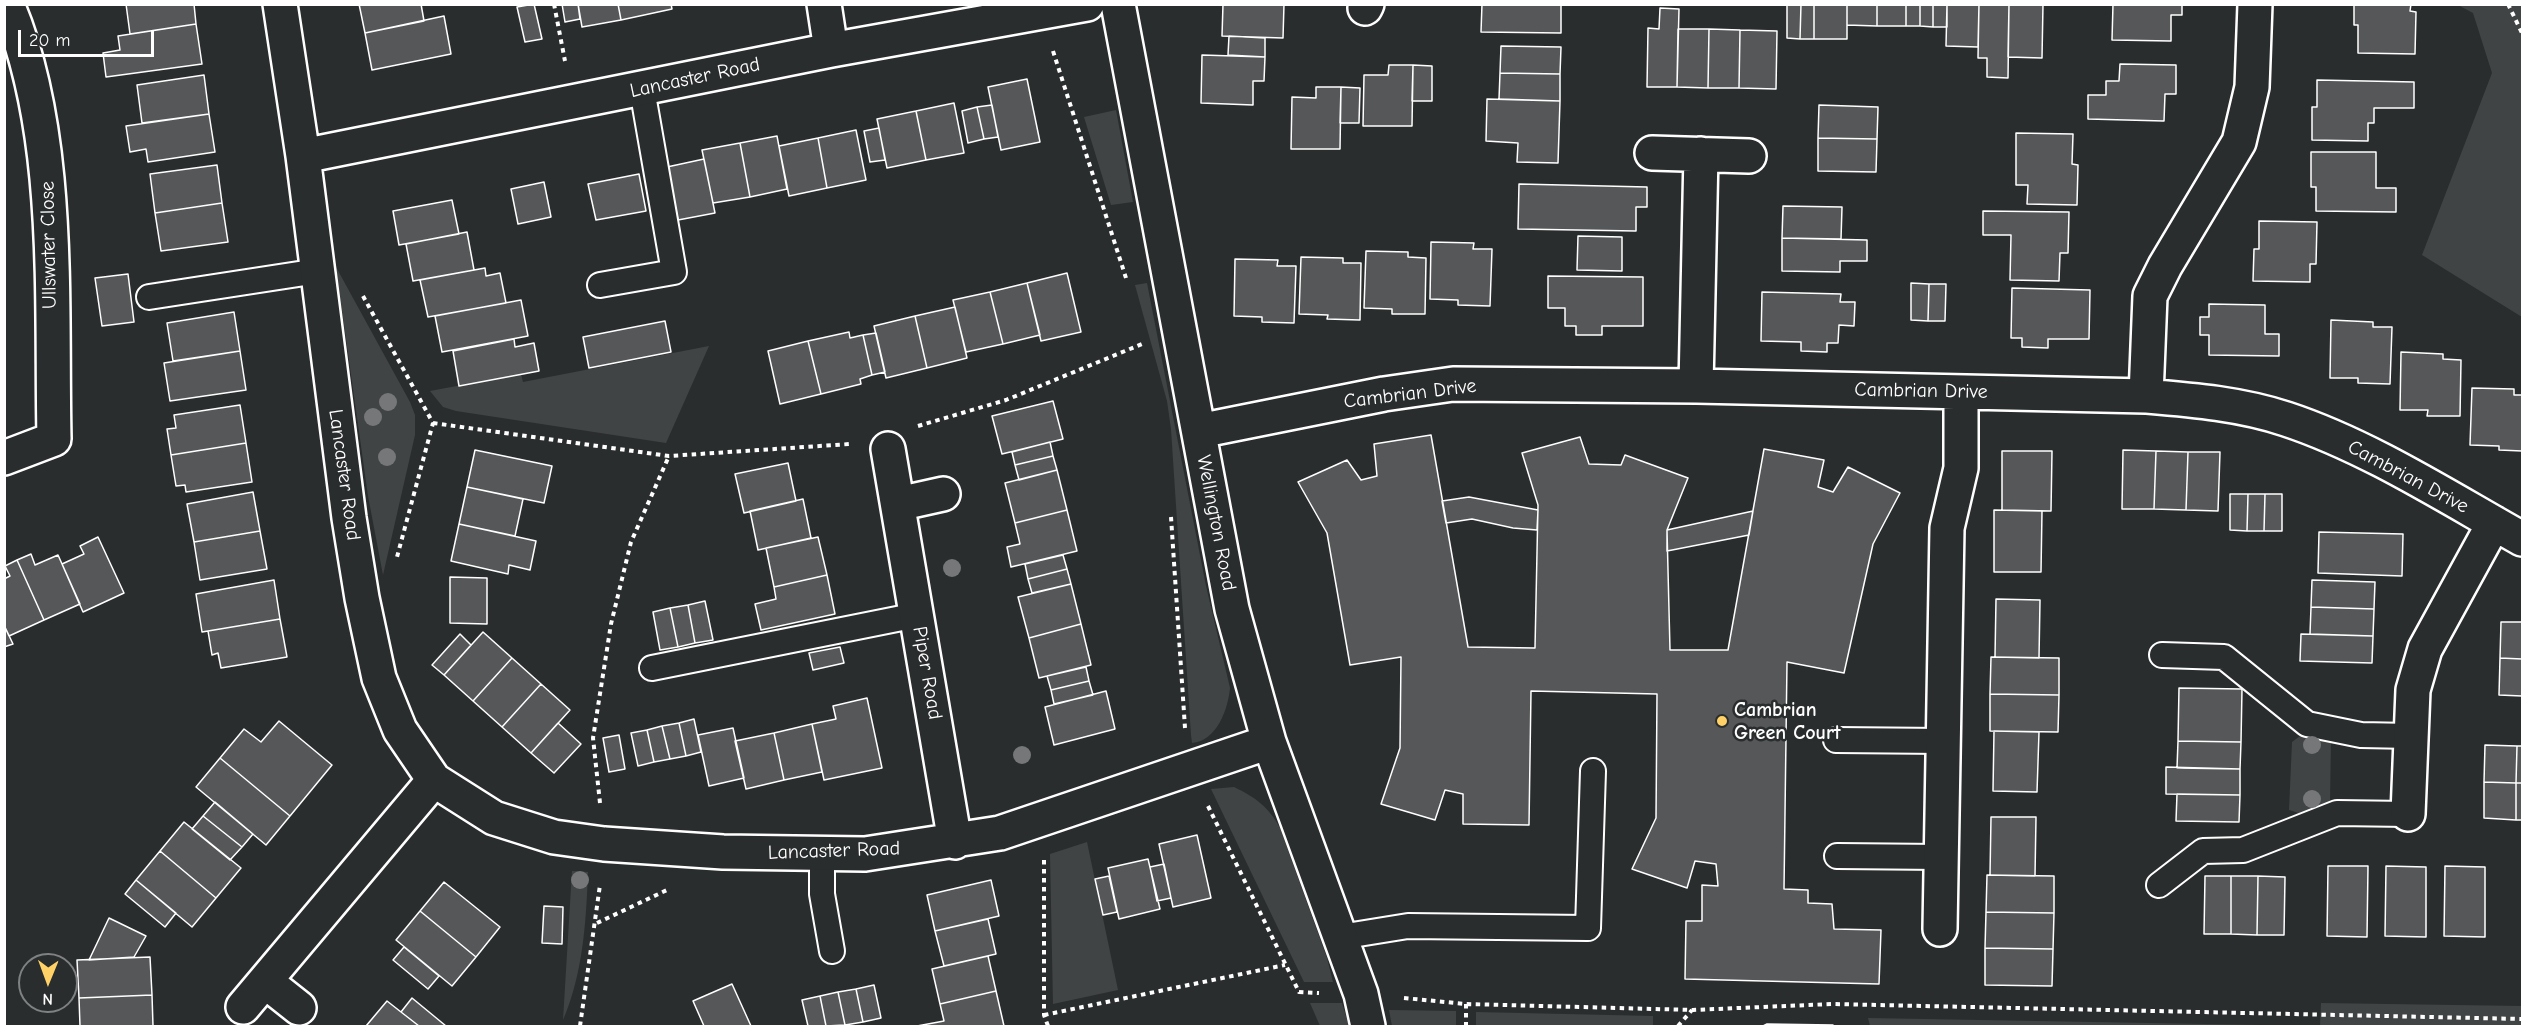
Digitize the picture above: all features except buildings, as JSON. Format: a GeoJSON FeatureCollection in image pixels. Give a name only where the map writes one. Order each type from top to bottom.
{"type":"FeatureCollection","features":[{"type":"Feature","properties":{"kind":"street","name":"Ullswater Close"},"geometry":{"type":"LineString","coordinates":[[4,458],[54,439],[48,170],[23,42],[7,4]]}},
{"type":"Feature","properties":{"kind":"street","name":"Lancaster Road"},"geometry":{"type":"LineString","coordinates":[[280,4],[303,156],[349,518],[362,597],[379,678],[387,699],[400,730],[434,780],[494,818],[554,837],[604,844],[723,852],[865,854],[955,842],[1044,820],[1189,767],[1269,742]]}},
{"type":"Feature","properties":{"kind":"street"},"geometry":{"type":"LineString","coordinates":[[824,4],[831,51]]}},
{"type":"Feature","properties":{"kind":"street","name":"Lancaster Road"},"geometry":{"type":"LineString","coordinates":[[303,156],[831,51],[1087,4]]}},
{"type":"Feature","properties":{"kind":"street","name":"Wellington Road"},"geometry":{"type":"LineString","coordinates":[[1118,4],[1232,609],[1269,742],[1361,994],[1368,1026]]}},
{"type":"Feature","properties":{"kind":"street"},"geometry":{"type":"LineString","coordinates":[[2146,396],[2150,296],[2165,266],[2239,142],[2252,87],[2255,4]]}},
{"type":"Feature","properties":{"kind":"street"},"geometry":{"type":"LineString","coordinates":[[1652,153],[1749,156]]}},
{"type":"Feature","properties":{"kind":"street"},"geometry":{"type":"LineString","coordinates":[[1696,386],[1701,154]]}},
{"type":"Feature","properties":{"kind":"street","name":"Cambrian Drive"},"geometry":{"type":"LineString","coordinates":[[1199,431],[1384,394],[1453,384],[1696,386],[2146,396],[2216,402],[2286,418],[2349,444],[2523,539]]}},
{"type":"Feature","properties":{"kind":"street"},"geometry":{"type":"LineString","coordinates":[[1940,929],[1947,528],[1961,468],[1961,392]]}},
{"type":"Feature","properties":{"kind":"street","name":"Piper Road"},"geometry":{"type":"LineString","coordinates":[[888,449],[955,842]]}},
{"type":"Feature","properties":{"kind":"street"},"geometry":{"type":"LineString","coordinates":[[898,504],[943,494]]}},
{"type":"Feature","properties":{"kind":"street"},"geometry":{"type":"LineString","coordinates":[[2408,814],[2413,690],[2425,649],[2494,523]]}},
{"type":"Feature","properties":{"kind":"street"},"geometry":{"type":"LineString","coordinates":[[243,1007],[434,780]]}},
{"type":"Feature","properties":{"kind":"street"},"geometry":{"type":"LineString","coordinates":[[265,981],[299,1008]]}},
{"type":"Feature","properties":{"kind":"lane"},"geometry":{"type":"LineString","coordinates":[[600,285],[674,272],[642,89]]}},
{"type":"Feature","properties":{"kind":"lane"},"geometry":{"type":"LineString","coordinates":[[149,297],[318,272]]}},
{"type":"Feature","properties":{"kind":"lane"},"geometry":{"type":"LineString","coordinates":[[652,668],[917,615]]}},
{"type":"Feature","properties":{"kind":"lane"},"geometry":{"type":"LineString","coordinates":[[2162,655],[2224,657],[2307,724],[2361,735],[2410,736]]}},
{"type":"Feature","properties":{"kind":"lane"},"geometry":{"type":"LineString","coordinates":[[1836,740],[1943,741]]}},
{"type":"Feature","properties":{"kind":"lane"},"geometry":{"type":"LineString","coordinates":[[1340,937],[1408,926],[1588,928],[1593,771]]}},
{"type":"Feature","properties":{"kind":"lane"},"geometry":{"type":"LineString","coordinates":[[2159,885],[2203,851],[2243,850],[2337,813],[2408,814]]}},
{"type":"Feature","properties":{"kind":"lane"},"geometry":{"type":"LineString","coordinates":[[822,854],[822,894],[832,951]]}},
{"type":"Feature","properties":{"kind":"lane"},"geometry":{"type":"LineString","coordinates":[[1837,856],[1941,857]]}},
{"type":"Feature","properties":{"kind":"path"},"geometry":{"type":"LineString","coordinates":[[554,4],[573,104]]}},
{"type":"Feature","properties":{"kind":"path"},"geometry":{"type":"LineString","coordinates":[[2508,4],[2523,33]]}},
{"type":"Feature","properties":{"kind":"path"},"geometry":{"type":"LineString","coordinates":[[1040,12],[1126,280]]}},
{"type":"Feature","properties":{"kind":"path"},"geometry":{"type":"LineString","coordinates":[[358,287],[433,423],[389,588],[362,597]]}},
{"type":"Feature","properties":{"kind":"path"},"geometry":{"type":"LineString","coordinates":[[1142,333],[1147,354]]}},
{"type":"Feature","properties":{"kind":"path"},"geometry":{"type":"LineString","coordinates":[[433,423],[669,456],[843,446],[869,438],[888,449],[902,431],[1006,400],[1144,343]]}},
{"type":"Feature","properties":{"kind":"path"},"geometry":{"type":"LineString","coordinates":[[580,1026],[597,923],[604,844],[593,738],[611,624],[631,542],[669,456]]}},
{"type":"Feature","properties":{"kind":"path"},"geometry":{"type":"LineString","coordinates":[[1170,509],[1189,767],[1299,992],[1361,994],[1466,1004],[1693,1010],[1832,1004],[2523,1019]]}},
{"type":"Feature","properties":{"kind":"path"},"geometry":{"type":"LineString","coordinates":[[1044,820],[1044,1015],[1048,1026]]}},
{"type":"Feature","properties":{"kind":"path"},"geometry":{"type":"LineString","coordinates":[[1044,1015],[1285,965]]}},
{"type":"Feature","properties":{"kind":"path"},"geometry":{"type":"LineString","coordinates":[[1466,1004],[1466,1026]]}},
{"type":"Feature","properties":{"kind":"path"},"geometry":{"type":"LineString","coordinates":[[1678,1026],[1693,1010]]}},
{"type":"Feature","properties":{"kind":"shaded area"},"geometry":{"type":"Polygon","coordinates":[[[2458,5],[2522,5],[2522,317],[2422,255],[2492,73],[2473,13],[2458,5]]]}},
{"type":"Feature","properties":{"kind":"shaded area"},"geometry":{"type":"Polygon","coordinates":[[[1116,110],[1133,202],[1111,205],[1084,117],[1116,110]]]}},
{"type":"Feature","properties":{"kind":"shaded area"},"geometry":{"type":"Polygon","coordinates":[[[336,267],[415,415],[415,435],[383,575],[368,496],[336,267]]]}},
{"type":"Feature","properties":{"kind":"shaded area"},"geometry":{"type":"Polygon","coordinates":[[[1147,283],[1206,586],[1230,688],[1220,723],[1208,737],[1192,743],[1171,429],[1167,401],[1135,285],[1147,283]]]}},
{"type":"Feature","properties":{"kind":"shaded area"},"geometry":{"type":"Polygon","coordinates":[[[709,346],[666,443],[456,411],[443,407],[430,391],[521,374],[523,382],[709,346]]]}},
{"type":"Feature","properties":{"kind":"shaded area"},"geometry":{"type":"Polygon","coordinates":[[[2300,736],[2331,739],[2330,802],[2302,814],[2289,810],[2292,742],[2300,736]]]}},
{"type":"Feature","properties":{"kind":"shaded area"},"geometry":{"type":"Polygon","coordinates":[[[1234,787],[1261,803],[1280,828],[1327,958],[1333,982],[1304,982],[1211,789],[1234,787]]]}},
{"type":"Feature","properties":{"kind":"shaded area"},"geometry":{"type":"Polygon","coordinates":[[[1087,842],[1118,990],[1053,1004],[1050,854],[1087,842]]]}},
{"type":"Feature","properties":{"kind":"shaded area"},"geometry":{"type":"Polygon","coordinates":[[[572,871],[588,872],[586,910],[579,966],[563,1020],[572,871]]]}},
{"type":"Feature","properties":{"kind":"shaded area"},"geometry":{"type":"Polygon","coordinates":[[[1310,1003],[1342,1003],[1349,1026],[1320,1026],[1310,1003]]]}},
{"type":"Feature","properties":{"kind":"shaded area"},"geometry":{"type":"Polygon","coordinates":[[[2321,1003],[2522,1006],[2522,1026],[2320,1026],[2321,1003]]]}},
{"type":"Feature","properties":{"kind":"shaded area"},"geometry":{"type":"Polygon","coordinates":[[[1389,1010],[1456,1011],[1456,1026],[1392,1026],[1389,1010]]]}},
{"type":"Feature","properties":{"kind":"shaded area"},"geometry":{"type":"Polygon","coordinates":[[[1476,1012],[1653,1016],[1653,1026],[1476,1026],[1476,1012]]]}},
{"type":"Feature","properties":{"kind":"shaded area"},"geometry":{"type":"Polygon","coordinates":[[[1868,1018],[2318,1026],[1870,1026],[1868,1018]]]}},
{"type":"Feature","properties":{"kind":"place","name":"Cambrian Green Court"},"geometry":{"type":"Point","coordinates":[1722,721]}}]}
